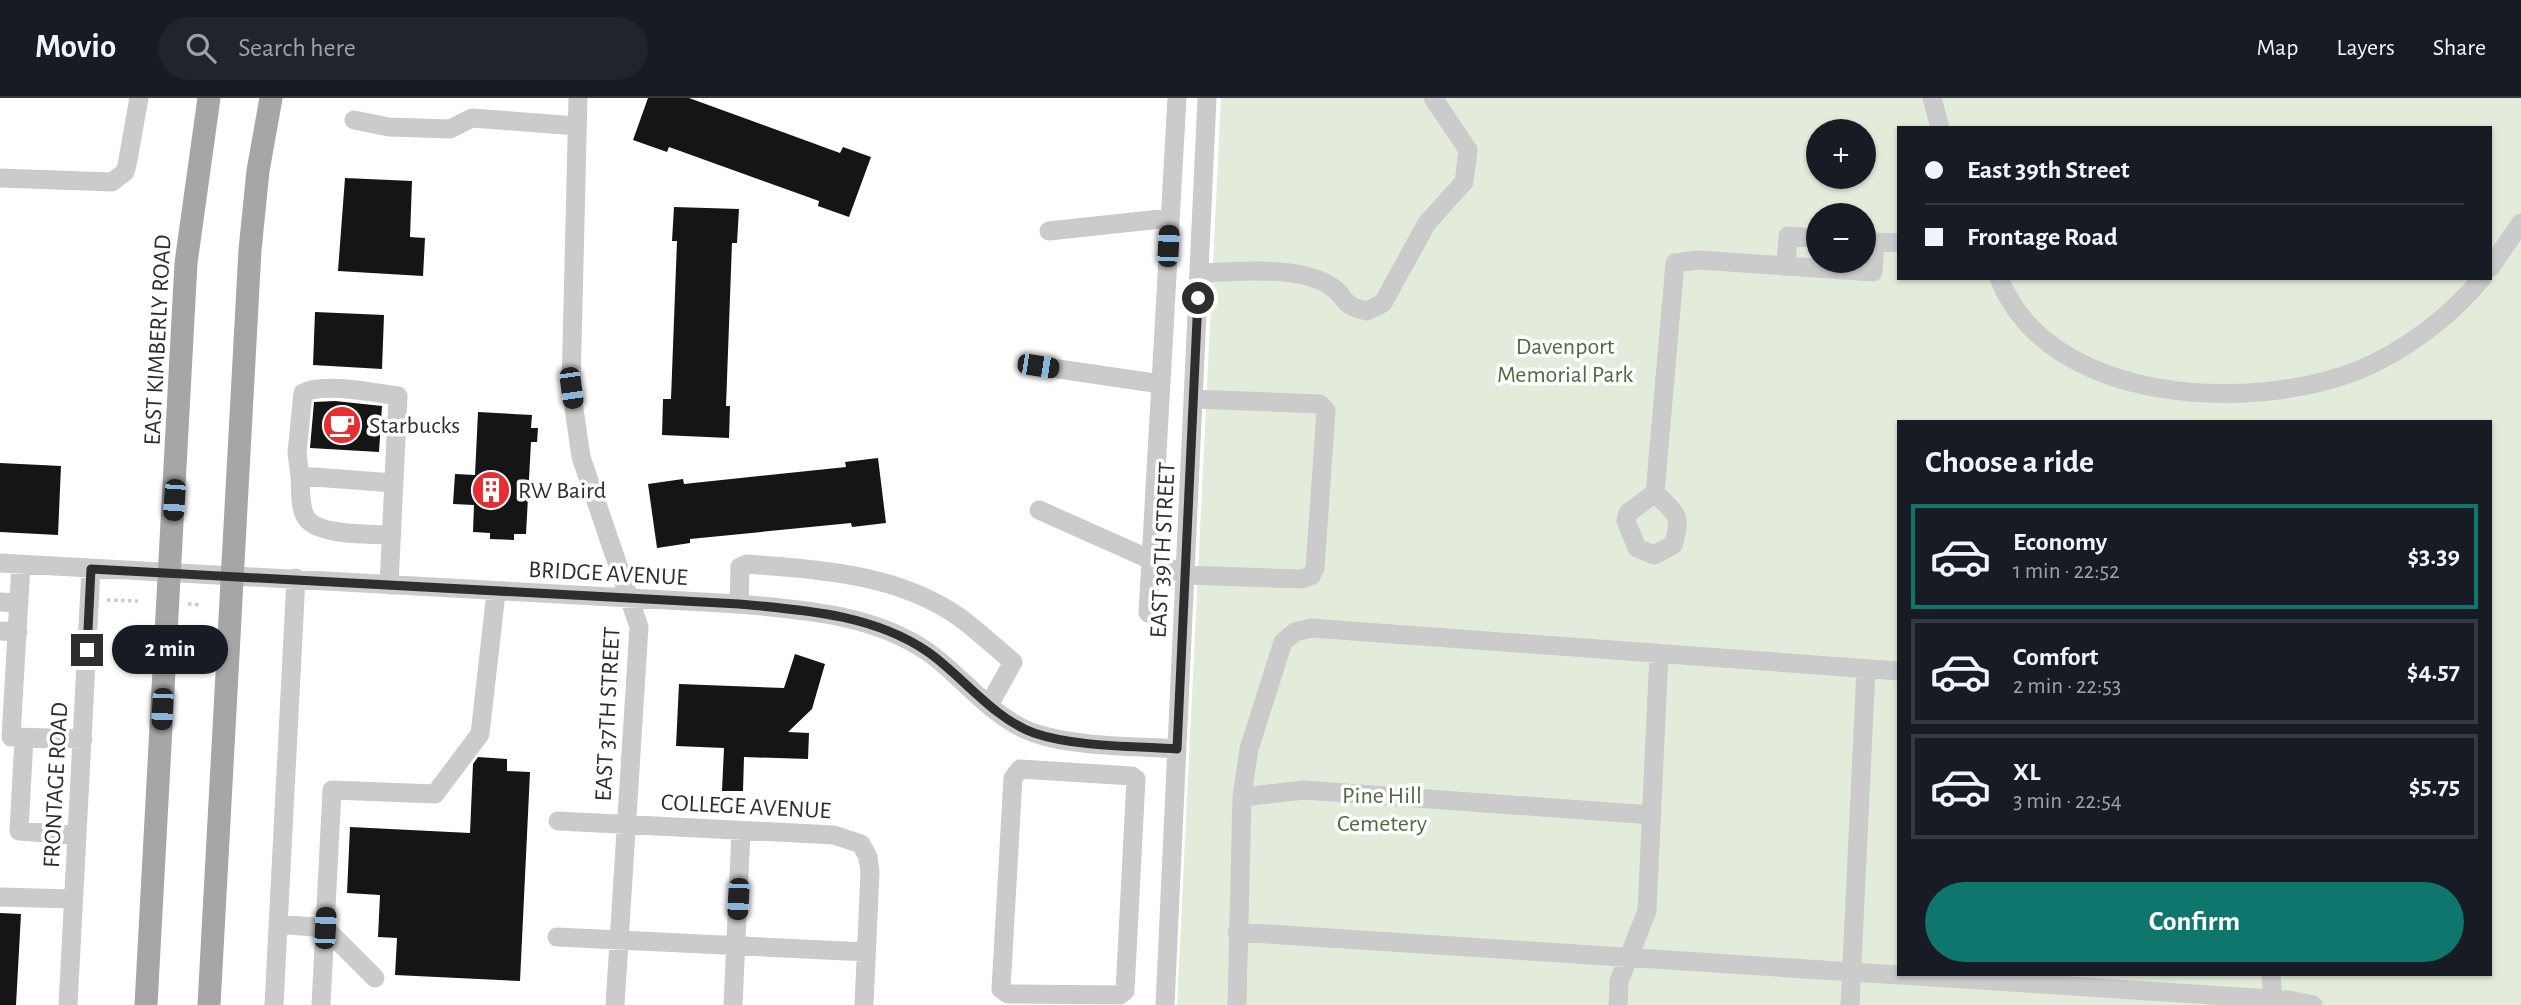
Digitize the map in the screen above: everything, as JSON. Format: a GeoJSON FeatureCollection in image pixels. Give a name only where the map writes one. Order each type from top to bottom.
{"type":"FeatureCollection","features":[{"type":"Feature","properties":{"kind":"main road","name":"EAST KIMBERLY ROAD"},"geometry":{"type":"LineString","coordinates":[[146,1005],[186,263],[209,98]]}},
{"type":"Feature","properties":{"kind":"main road"},"geometry":{"type":"LineString","coordinates":[[209,1005],[250,250],[258,171],[271,98]]}},
{"type":"Feature","properties":{"kind":"street"},"geometry":{"type":"LineString","coordinates":[[0,177],[105,184],[119,178],[127,165],[139,98]]}},
{"type":"Feature","properties":{"kind":"street","name":"EAST 37TH STREET"},"geometry":{"type":"LineString","coordinates":[[578,98],[571,388],[580,457],[639,627],[615,1005]]}},
{"type":"Feature","properties":{"kind":"street"},"geometry":{"type":"LineString","coordinates":[[1148,613],[1177,98]]}},
{"type":"Feature","properties":{"kind":"street","name":"EAST 39TH STREET"},"geometry":{"type":"LineString","coordinates":[[1165,1005],[1207,98]]}},
{"type":"Feature","properties":{"kind":"street"},"geometry":{"type":"LineString","coordinates":[[1199,273],[1282,271],[1329,285],[1348,307],[1367,311],[1383,303],[1427,223],[1464,182],[1468,150],[1433,98]]}},
{"type":"Feature","properties":{"kind":"street"},"geometry":{"type":"LineString","coordinates":[[1932,98],[1940,126]]}},
{"type":"Feature","properties":{"kind":"street"},"geometry":{"type":"LineString","coordinates":[[354,120],[389,127],[450,129],[472,118],[577,126]]}},
{"type":"Feature","properties":{"kind":"street"},"geometry":{"type":"LineString","coordinates":[[1049,231],[1170,218]]}},
{"type":"Feature","properties":{"kind":"street"},"geometry":{"type":"LineString","coordinates":[[2492,265],[2521,223]]}},
{"type":"Feature","properties":{"kind":"street"},"geometry":{"type":"LineString","coordinates":[[1786,266],[1788,236],[1806,237]]}},
{"type":"Feature","properties":{"kind":"street"},"geometry":{"type":"LineString","coordinates":[[1876,241],[1897,243]]}},
{"type":"Feature","properties":{"kind":"street"},"geometry":{"type":"LineString","coordinates":[[1655,494],[1675,263],[1699,260],[1806,267]]}},
{"type":"Feature","properties":{"kind":"street"},"geometry":{"type":"LineString","coordinates":[[2000,280],[2004,291],[2030,325],[2067,356],[2114,377],[2166,391],[2227,396],[2280,391],[2359,370],[2419,336],[2466,298],[2480,280]]}},
{"type":"Feature","properties":{"kind":"street"},"geometry":{"type":"LineString","coordinates":[[1038,366],[1161,384]]}},
{"type":"Feature","properties":{"kind":"street"},"geometry":{"type":"LineString","coordinates":[[389,585],[392,535],[398,396],[348,390],[310,389],[303,393],[297,453],[303,509],[307,519],[332,531],[392,535]]}},
{"type":"Feature","properties":{"kind":"street"},"geometry":{"type":"LineString","coordinates":[[1039,510],[1185,575],[1301,579],[1311,576],[1315,568],[1326,411],[1320,404],[1193,399]]}},
{"type":"Feature","properties":{"kind":"street"},"geometry":{"type":"LineString","coordinates":[[300,476],[394,483]]}},
{"type":"Feature","properties":{"kind":"street","name":"BRIDGE AVENUE"},"geometry":{"type":"LineString","coordinates":[[0,563],[496,593],[739,604],[811,611],[876,625],[928,652],[989,705],[1033,733],[1177,749]]}},
{"type":"Feature","properties":{"kind":"street"},"geometry":{"type":"LineString","coordinates":[[21,564],[10,602],[7,693],[19,831],[75,835]]}},
{"type":"Feature","properties":{"kind":"street"},"geometry":{"type":"LineString","coordinates":[[739,604],[740,567],[747,564],[874,579],[911,591],[957,616],[1013,662],[989,705]]}},
{"type":"Feature","properties":{"kind":"street","name":"FRONTAGE ROAD"},"geometry":{"type":"LineString","coordinates":[[68,1005],[91,569]]}},
{"type":"Feature","properties":{"kind":"street"},"geometry":{"type":"LineString","coordinates":[[274,1005],[296,579]]}},
{"type":"Feature","properties":{"kind":"street"},"geometry":{"type":"LineString","coordinates":[[321,1005],[332,790],[435,794],[480,734],[496,593]]}},
{"type":"Feature","properties":{"kind":"street"},"geometry":{"type":"LineString","coordinates":[[1237,1005],[1242,797],[1249,749],[1283,642],[1295,632],[1311,628],[1897,671]]}},
{"type":"Feature","properties":{"kind":"street"},"geometry":{"type":"LineString","coordinates":[[1618,1005],[1619,981],[1647,911],[1659,653]]}},
{"type":"Feature","properties":{"kind":"street"},"geometry":{"type":"LineString","coordinates":[[1850,1005],[1866,669]]}},
{"type":"Feature","properties":{"kind":"street"},"geometry":{"type":"LineString","coordinates":[[12,737],[83,740]]}},
{"type":"Feature","properties":{"kind":"street"},"geometry":{"type":"LineString","coordinates":[[1076,771],[1077,740]]}},
{"type":"Feature","properties":{"kind":"street"},"geometry":{"type":"LineString","coordinates":[[1020,769],[1076,771],[1132,776],[1136,779],[1125,991],[1120,995],[1008,994],[1002,989],[1013,778],[1020,769]]}},
{"type":"Feature","properties":{"kind":"street"},"geometry":{"type":"LineString","coordinates":[[1242,797],[1304,790],[1652,815]]}},
{"type":"Feature","properties":{"kind":"street","name":"COLLEGE AVENUE"},"geometry":{"type":"LineString","coordinates":[[558,821],[834,835],[861,844],[868,857],[870,872],[866,952]]}},
{"type":"Feature","properties":{"kind":"street"},"geometry":{"type":"LineString","coordinates":[[733,1005],[741,831]]}},
{"type":"Feature","properties":{"kind":"street"},"geometry":{"type":"LineString","coordinates":[[0,897],[73,899]]}},
{"type":"Feature","properties":{"kind":"street"},"geometry":{"type":"LineString","coordinates":[[278,924],[325,928],[375,978]]}},
{"type":"Feature","properties":{"kind":"street"},"geometry":{"type":"LineString","coordinates":[[1237,932],[1897,975]]}},
{"type":"Feature","properties":{"kind":"street"},"geometry":{"type":"LineString","coordinates":[[557,937],[866,952],[864,1005]]}},
{"type":"Feature","properties":{"kind":"street"},"geometry":{"type":"LineString","coordinates":[[1932,976],[2062,980],[2313,1005]]}},
{"type":"Feature","properties":{"kind":"street"},"geometry":{"type":"LineString","coordinates":[[2271,976],[2280,1002]]}},
{"type":"Feature","properties":{"kind":"path"},"geometry":{"type":"LineString","coordinates":[[105,600],[138,601]]}},
{"type":"Feature","properties":{"kind":"path"},"geometry":{"type":"LineString","coordinates":[[183,603],[201,605]]}},
{"type":"Feature","properties":{"kind":"green space","name":"Davenport Memorial Park"},"geometry":{"type":"Polygon","coordinates":[[[1221,98],[2521,98],[2521,1005],[1177,1005],[1221,98]]]}},
{"type":"Feature","properties":{"kind":"building"},"geometry":{"type":"Polygon","coordinates":[[[648,98],[689,98],[840,153],[843,147],[871,157],[849,217],[818,206],[819,201],[669,147],[667,152],[633,140],[648,98]]]}},
{"type":"Feature","properties":{"kind":"building"},"geometry":{"type":"Polygon","coordinates":[[[345,178],[412,181],[410,237],[425,238],[423,276],[338,271],[345,178]]]}},
{"type":"Feature","properties":{"kind":"building"},"geometry":{"type":"Polygon","coordinates":[[[674,207],[739,209],[737,243],[732,243],[726,406],[730,406],[729,438],[662,435],[663,399],[671,399],[677,241],[672,241],[674,207]]]}},
{"type":"Feature","properties":{"kind":"building"},"geometry":{"type":"Polygon","coordinates":[[[315,312],[384,315],[382,369],[313,365],[315,312]]]}},
{"type":"Feature","properties":{"kind":"building"},"geometry":{"type":"Polygon","coordinates":[[[335,401],[382,406],[379,452],[310,448],[314,402],[335,401]]]}},
{"type":"Feature","properties":{"kind":"building","name":"RW Baird"},"geometry":{"type":"Polygon","coordinates":[[[478,412],[532,415],[531,428],[538,428],[537,442],[531,442],[526,534],[514,534],[514,540],[490,539],[490,533],[473,532],[474,505],[453,504],[455,474],[475,475],[478,412]]]}},
{"type":"Feature","properties":{"kind":"building"},"geometry":{"type":"Polygon","coordinates":[[[878,458],[886,523],[852,527],[851,523],[690,539],[690,543],[657,548],[648,484],[683,479],[684,484],[846,467],[845,462],[878,458]]]}},
{"type":"Feature","properties":{"kind":"building"},"geometry":{"type":"Polygon","coordinates":[[[0,463],[61,466],[58,535],[0,532],[0,463]]]}},
{"type":"Feature","properties":{"kind":"building"},"geometry":{"type":"Polygon","coordinates":[[[795,654],[825,664],[812,709],[788,732],[809,733],[808,759],[744,757],[743,791],[722,791],[724,748],[676,746],[679,684],[784,688],[795,654]]]}},
{"type":"Feature","properties":{"kind":"building"},"geometry":{"type":"Polygon","coordinates":[[[478,757],[507,759],[507,771],[530,772],[520,981],[395,975],[397,938],[378,937],[380,895],[347,893],[350,827],[470,833],[473,764],[478,757]]]}},
{"type":"Feature","properties":{"kind":"building"},"geometry":{"type":"Polygon","coordinates":[[[0,913],[21,914],[16,1005],[0,1005],[0,913]]]}},
{"type":"Feature","properties":{"kind":"place","name":"Starbucks"},"geometry":{"type":"Point","coordinates":[342,425]}},
{"type":"Feature","properties":{"kind":"place","name":"RW Baird"},"geometry":{"type":"Point","coordinates":[491,490]}},
{"type":"Feature","properties":{"kind":"route"},"geometry":{"type":"LineString","coordinates":[[87,650],[91,569],[311,579],[496,593],[739,604],[811,611],[876,625],[928,652],[989,705],[1033,733],[1090,742],[1177,749],[1198,298]]}},
{"type":"Feature","properties":{"kind":"park label","name":"Pine Hill Cemetery"},"geometry":{"type":"Point","coordinates":[1382,809]}}]}
